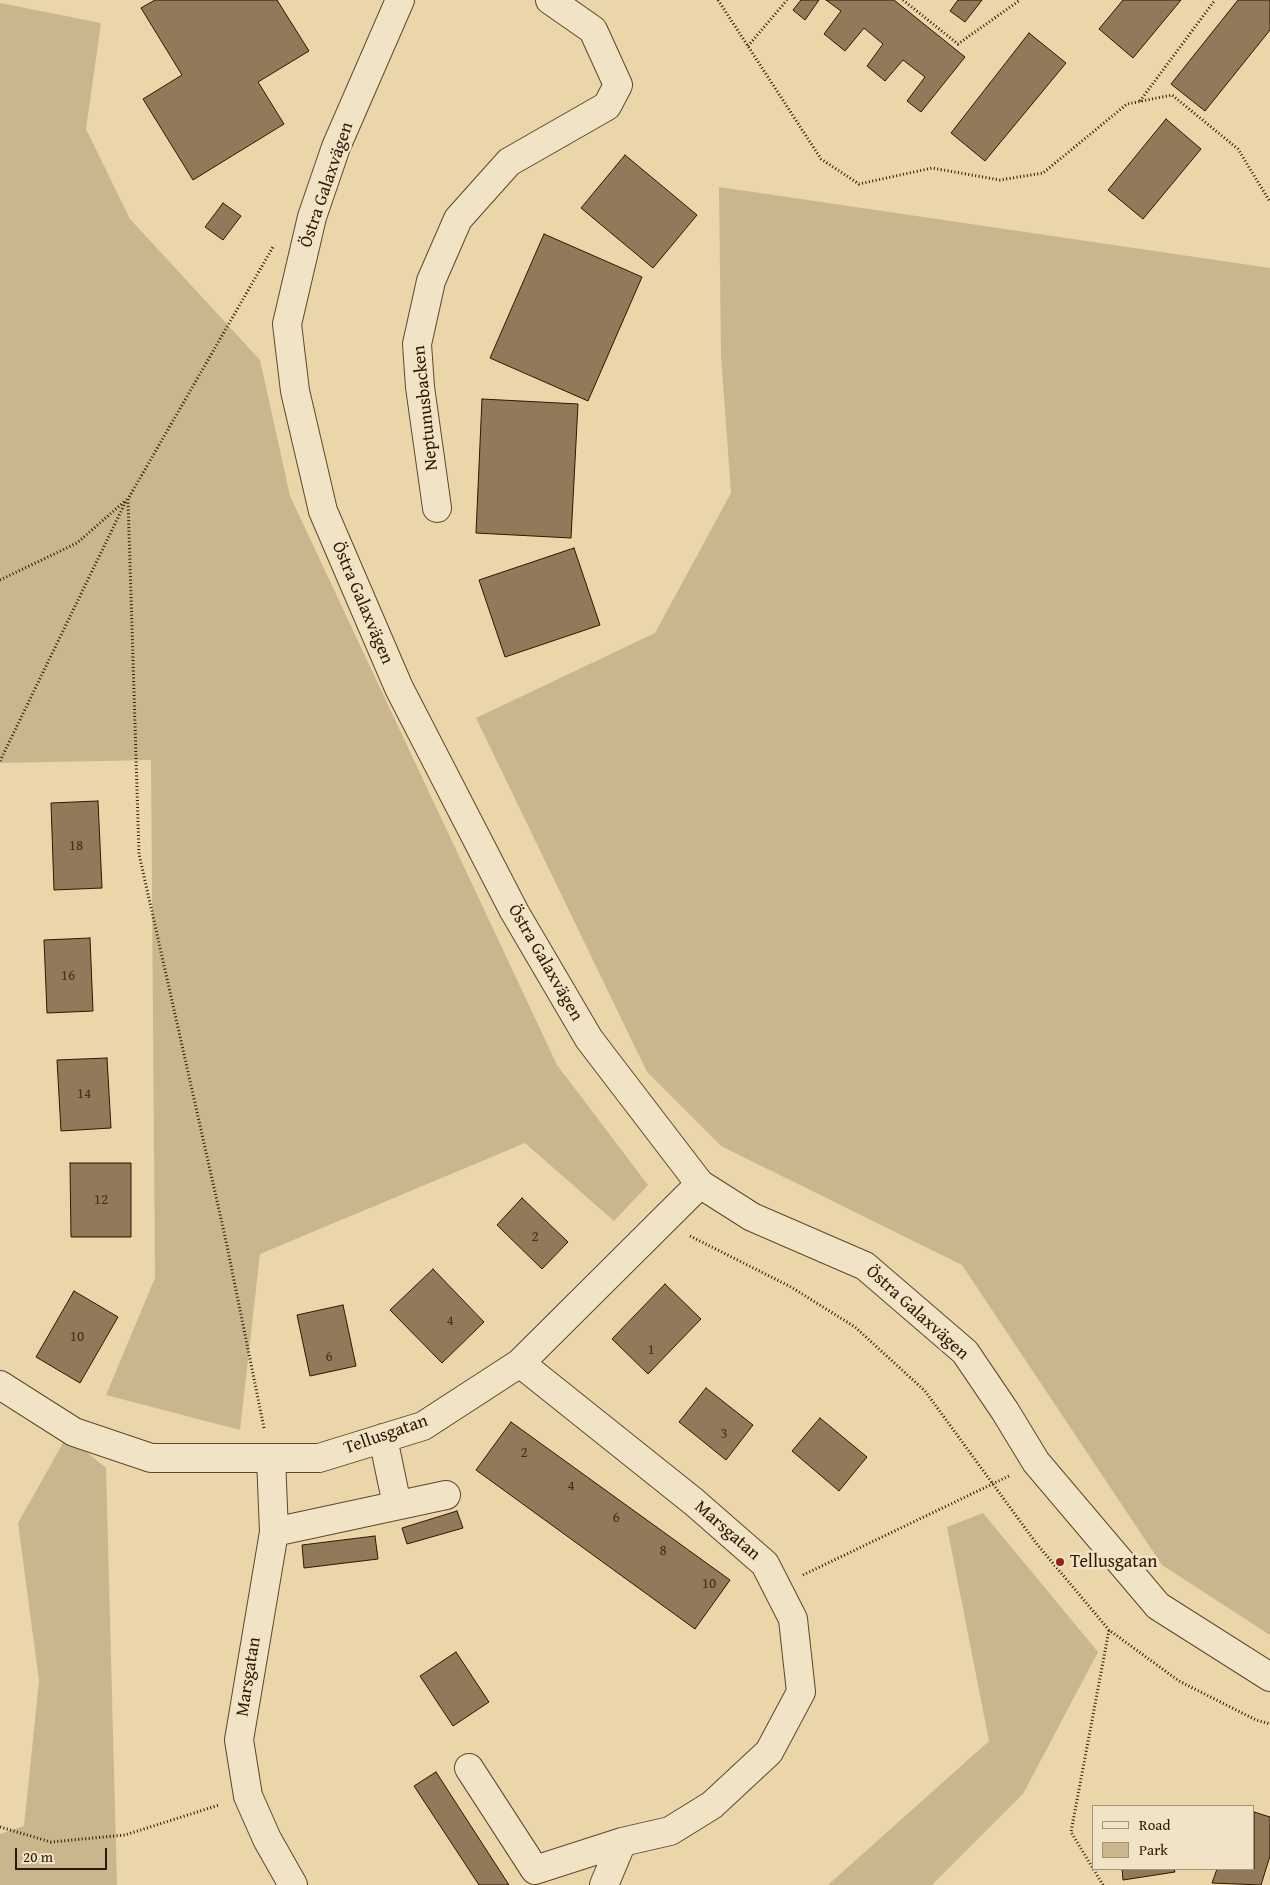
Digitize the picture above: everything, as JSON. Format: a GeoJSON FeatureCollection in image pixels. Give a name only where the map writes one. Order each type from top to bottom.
{"type":"FeatureCollection","features":[{"type":"Feature","properties":{"kind":"street","name":"Östra Galaxvägen"},"geometry":{"type":"LineString","coordinates":[[400,0],[336,147],[312,217],[287,324],[295,391],[323,511],[399,688],[514,911],[589,1039],[700,1184],[752,1217],[865,1266],[965,1352],[1006,1411],[1036,1462],[1158,1606],[1270,1677]]}},
{"type":"Feature","properties":{"kind":"street","name":"Neptunusbacken"},"geometry":{"type":"LineString","coordinates":[[437,508],[420,387],[417,344],[431,280],[458,219],[509,162],[607,106],[618,85],[593,30],[550,0]]}},
{"type":"Feature","properties":{"kind":"street","name":"Tellusgatan"},"geometry":{"type":"LineString","coordinates":[[0,1385],[74,1432],[151,1458],[320,1458],[423,1426],[520,1363],[700,1184]]}},
{"type":"Feature","properties":{"kind":"street","name":"Marsgatan"},"geometry":{"type":"LineString","coordinates":[[469,1768],[535,1870],[622,1842],[670,1831],[712,1805],[769,1752],[801,1692],[793,1619],[765,1564],[694,1502],[520,1363]]}},
{"type":"Feature","properties":{"kind":"street"},"geometry":{"type":"LineString","coordinates":[[383,1438],[397,1505]]}},
{"type":"Feature","properties":{"kind":"street","name":"Marsgatan"},"geometry":{"type":"LineString","coordinates":[[270,1458],[274,1532],[239,1740],[248,1796],[267,1839],[293,1885]]}},
{"type":"Feature","properties":{"kind":"street"},"geometry":{"type":"LineString","coordinates":[[274,1532],[446,1495]]}},
{"type":"Feature","properties":{"kind":"street"},"geometry":{"type":"LineString","coordinates":[[604,1885],[622,1842]]}},
{"type":"Feature","properties":{"kind":"path"},"geometry":{"type":"LineString","coordinates":[[718,0],[821,159],[859,184],[932,168],[1000,180],[1042,173],[1127,104],[1172,95],[1238,149],[1270,202]]}},
{"type":"Feature","properties":{"kind":"path"},"geometry":{"type":"LineString","coordinates":[[748,46],[787,0]]}},
{"type":"Feature","properties":{"kind":"path"},"geometry":{"type":"LineString","coordinates":[[903,0],[958,44],[1020,0]]}},
{"type":"Feature","properties":{"kind":"path"},"geometry":{"type":"LineString","coordinates":[[1140,101],[1215,0]]}},
{"type":"Feature","properties":{"kind":"path"},"geometry":{"type":"LineString","coordinates":[[0,761],[128,499],[210,352],[276,242]]}},
{"type":"Feature","properties":{"kind":"path"},"geometry":{"type":"LineString","coordinates":[[0,580],[77,543],[128,499]]}},
{"type":"Feature","properties":{"kind":"path"},"geometry":{"type":"LineString","coordinates":[[128,499],[139,854],[226,1241],[270,1458]]}},
{"type":"Feature","properties":{"kind":"path"},"geometry":{"type":"LineString","coordinates":[[660,1223],[710,1245],[791,1287],[855,1327],[925,1391],[1036,1543],[1108,1630],[1179,1681],[1256,1720],[1270,1724]]}},
{"type":"Feature","properties":{"kind":"path"},"geometry":{"type":"LineString","coordinates":[[777,1588],[1036,1462]]}},
{"type":"Feature","properties":{"kind":"path"},"geometry":{"type":"LineString","coordinates":[[1092,1867],[1071,1832],[1108,1630]]}},
{"type":"Feature","properties":{"kind":"path"},"geometry":{"type":"LineString","coordinates":[[0,1828],[51,1842],[125,1835],[248,1796]]}},
{"type":"Feature","properties":{"kind":"path"},"geometry":{"type":"LineString","coordinates":[[1094,1870],[1103,1885]]}},
{"type":"Feature","properties":{"kind":"green space"},"geometry":{"type":"Polygon","coordinates":[[[0,3],[101,23],[86,129],[130,219],[260,360],[290,496],[557,1065],[648,1185],[614,1221],[525,1143],[260,1254],[240,1430],[106,1395],[155,1278],[151,760],[0,763],[0,3]]]}},
{"type":"Feature","properties":{"kind":"green space"},"geometry":{"type":"Polygon","coordinates":[[[719,187],[1270,268],[1270,1635],[1162,1565],[962,1265],[721,1146],[647,1072],[476,718],[655,633],[731,493],[721,355],[719,187]]]}},
{"type":"Feature","properties":{"kind":"green space"},"geometry":{"type":"Polygon","coordinates":[[[67,1436],[106,1468],[117,1885],[0,1885],[0,1834],[24,1826],[39,1681],[18,1523],[67,1436]]]}},
{"type":"Feature","properties":{"kind":"green space"},"geometry":{"type":"Polygon","coordinates":[[[983,1513],[1098,1652],[1023,1794],[932,1885],[828,1885],[989,1741],[947,1527],[983,1513]]]}},
{"type":"Feature","properties":{"kind":"building"},"geometry":{"type":"Polygon","coordinates":[[[155,0],[277,0],[309,51],[258,82],[284,124],[193,180],[143,99],[182,75],[141,8],[155,0]]]}},
{"type":"Feature","properties":{"kind":"building"},"geometry":{"type":"Polygon","coordinates":[[[801,0],[819,0],[805,20],[793,10],[801,0]]]}},
{"type":"Feature","properties":{"kind":"building"},"geometry":{"type":"Polygon","coordinates":[[[826,0],[894,0],[965,57],[921,112],[907,101],[925,77],[903,60],[885,81],[867,66],[883,44],[864,28],[845,51],[824,34],[841,11],[826,0]]]}},
{"type":"Feature","properties":{"kind":"building"},"geometry":{"type":"Polygon","coordinates":[[[958,0],[982,0],[965,22],[950,11],[958,0]]]}},
{"type":"Feature","properties":{"kind":"building"},"geometry":{"type":"Polygon","coordinates":[[[1123,0],[1181,0],[1133,58],[1099,29],[1123,0]]]}},
{"type":"Feature","properties":{"kind":"building"},"geometry":{"type":"Polygon","coordinates":[[[1238,0],[1270,0],[1270,30],[1205,111],[1171,84],[1238,0]]]}},
{"type":"Feature","properties":{"kind":"building"},"geometry":{"type":"Polygon","coordinates":[[[1029,33],[1066,63],[985,161],[951,133],[1029,33]]]}},
{"type":"Feature","properties":{"kind":"building"},"geometry":{"type":"Polygon","coordinates":[[[1166,119],[1201,149],[1143,219],[1108,190],[1166,119]]]}},
{"type":"Feature","properties":{"kind":"building"},"geometry":{"type":"Polygon","coordinates":[[[625,155],[697,215],[653,268],[581,208],[625,155]]]}},
{"type":"Feature","properties":{"kind":"building"},"geometry":{"type":"Polygon","coordinates":[[[223,203],[241,216],[223,240],[205,227],[223,203]]]}},
{"type":"Feature","properties":{"kind":"building"},"geometry":{"type":"Polygon","coordinates":[[[544,234],[642,277],[588,401],[490,358],[544,234]]]}},
{"type":"Feature","properties":{"kind":"building"},"geometry":{"type":"Polygon","coordinates":[[[482,399],[578,404],[571,538],[476,533],[482,399]]]}},
{"type":"Feature","properties":{"kind":"building"},"geometry":{"type":"Polygon","coordinates":[[[574,548],[600,625],[505,657],[479,580],[574,548]]]}},
{"type":"Feature","properties":{"kind":"building"},"geometry":{"type":"Polygon","coordinates":[[[98,801],[102,888],[54,890],[51,803],[98,801]]]}},
{"type":"Feature","properties":{"kind":"building"},"geometry":{"type":"Polygon","coordinates":[[[90,938],[93,1011],[47,1013],[44,940],[90,938]]]}},
{"type":"Feature","properties":{"kind":"building"},"geometry":{"type":"Polygon","coordinates":[[[107,1058],[111,1128],[61,1131],[57,1060],[107,1058]]]}},
{"type":"Feature","properties":{"kind":"building"},"geometry":{"type":"Polygon","coordinates":[[[70,1163],[131,1163],[131,1237],[71,1237],[70,1163]]]}},
{"type":"Feature","properties":{"kind":"building"},"geometry":{"type":"Polygon","coordinates":[[[522,1198],[568,1242],[542,1269],[497,1225],[522,1198]]]}},
{"type":"Feature","properties":{"kind":"building"},"geometry":{"type":"Polygon","coordinates":[[[433,1269],[484,1322],[442,1363],[390,1310],[433,1269]]]}},
{"type":"Feature","properties":{"kind":"building"},"geometry":{"type":"Polygon","coordinates":[[[665,1284],[701,1319],[648,1374],[612,1339],[665,1284]]]}},
{"type":"Feature","properties":{"kind":"building"},"geometry":{"type":"Polygon","coordinates":[[[74,1291],[118,1317],[80,1383],[36,1357],[74,1291]]]}},
{"type":"Feature","properties":{"kind":"building"},"geometry":{"type":"Polygon","coordinates":[[[343,1305],[356,1366],[310,1376],[297,1315],[343,1305]]]}},
{"type":"Feature","properties":{"kind":"building"},"geometry":{"type":"Polygon","coordinates":[[[706,1388],[753,1425],[726,1460],[679,1422],[706,1388]]]}},
{"type":"Feature","properties":{"kind":"building"},"geometry":{"type":"Polygon","coordinates":[[[820,1418],[867,1457],[839,1491],[792,1451],[820,1418]]]}},
{"type":"Feature","properties":{"kind":"building"},"geometry":{"type":"Polygon","coordinates":[[[511,1422],[730,1580],[695,1629],[476,1470],[511,1422]]]}},
{"type":"Feature","properties":{"kind":"building"},"geometry":{"type":"Polygon","coordinates":[[[457,1511],[463,1528],[407,1544],[402,1528],[457,1511]]]}},
{"type":"Feature","properties":{"kind":"building"},"geometry":{"type":"Polygon","coordinates":[[[375,1536],[378,1559],[304,1568],[302,1545],[375,1536]]]}},
{"type":"Feature","properties":{"kind":"building"},"geometry":{"type":"Polygon","coordinates":[[[456,1652],[489,1702],[453,1726],[420,1676],[456,1652]]]}},
{"type":"Feature","properties":{"kind":"building"},"geometry":{"type":"Polygon","coordinates":[[[436,1772],[509,1885],[479,1885],[414,1786],[436,1772]]]}},
{"type":"Feature","properties":{"kind":"building"},"geometry":{"type":"Polygon","coordinates":[[[1255,1812],[1270,1817],[1270,1856],[1261,1885],[1212,1883],[1217,1870],[1255,1870],[1255,1812]]]}},
{"type":"Feature","properties":{"kind":"building"},"geometry":{"type":"Polygon","coordinates":[[[1122,1870],[1174,1870],[1175,1872],[1123,1880],[1122,1870]]]}},
{"type":"Feature","properties":{"kind":"place","name":"Tellusgatan"},"geometry":{"type":"Point","coordinates":[1060,1562]}}]}
